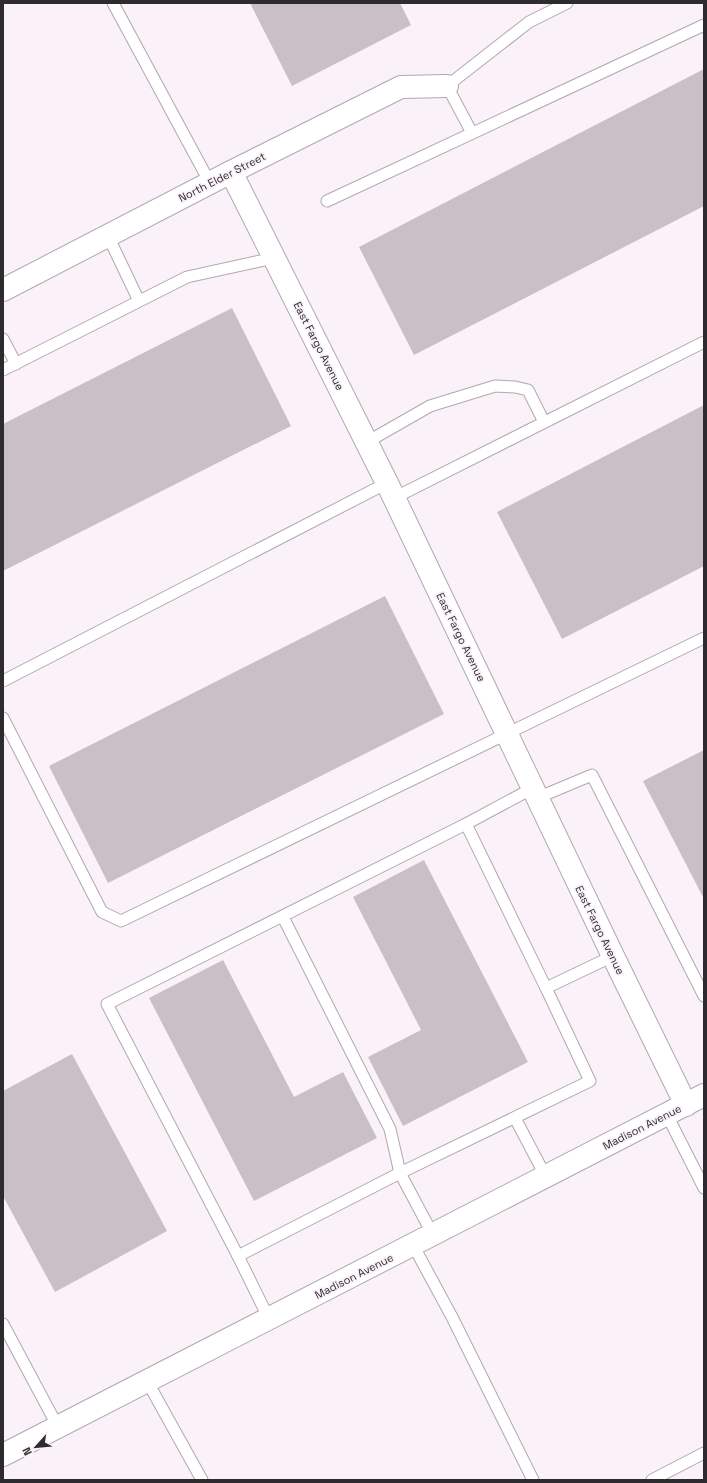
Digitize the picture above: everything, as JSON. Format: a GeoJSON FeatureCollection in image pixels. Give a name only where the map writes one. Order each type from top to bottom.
{"type":"FeatureCollection","features":[{"type":"Feature","properties":{"kind":"street","name":"North Elder Street"},"geometry":{"type":"LineString","coordinates":[[3,290],[401,86],[446,86]]}},
{"type":"Feature","properties":{"kind":"street","name":"East Fargo Avenue"},"geometry":{"type":"LineString","coordinates":[[231,172],[367,442],[685,1105]]}},
{"type":"Feature","properties":{"kind":"street","name":"Madison Avenue"},"geometry":{"type":"LineString","coordinates":[[3,1455],[685,1105]]}},
{"type":"Feature","properties":{"kind":"lane"},"geometry":{"type":"LineString","coordinates":[[113,3],[210,183]]}},
{"type":"Feature","properties":{"kind":"lane"},"geometry":{"type":"LineString","coordinates":[[472,133],[446,86],[529,22],[567,3]]}},
{"type":"Feature","properties":{"kind":"lane"},"geometry":{"type":"LineString","coordinates":[[327,201],[704,25]]}},
{"type":"Feature","properties":{"kind":"lane"},"geometry":{"type":"LineString","coordinates":[[108,236],[139,301]]}},
{"type":"Feature","properties":{"kind":"lane"},"geometry":{"type":"LineString","coordinates":[[3,370],[187,276],[274,258]]}},
{"type":"Feature","properties":{"kind":"lane"},"geometry":{"type":"LineString","coordinates":[[3,339],[16,364]]}},
{"type":"Feature","properties":{"kind":"lane"},"geometry":{"type":"LineString","coordinates":[[3,681],[390,490],[544,422],[704,342]]}},
{"type":"Feature","properties":{"kind":"lane"},"geometry":{"type":"LineString","coordinates":[[367,442],[430,406],[495,386],[515,387],[528,390],[544,422]]}},
{"type":"Feature","properties":{"kind":"lane"},"geometry":{"type":"LineString","coordinates":[[3,718],[102,912],[121,921],[704,638]]}},
{"type":"Feature","properties":{"kind":"lane"},"geometry":{"type":"LineString","coordinates":[[269,1319],[238,1256],[107,1004],[466,824],[535,793],[592,775],[704,996]]}},
{"type":"Feature","properties":{"kind":"lane"},"geometry":{"type":"LineString","coordinates":[[238,1256],[400,1174],[590,1081],[466,824]]}},
{"type":"Feature","properties":{"kind":"lane"},"geometry":{"type":"LineString","coordinates":[[283,917],[390,1129],[400,1174],[432,1235]]}},
{"type":"Feature","properties":{"kind":"lane"},"geometry":{"type":"LineString","coordinates":[[546,988],[613,956]]}},
{"type":"Feature","properties":{"kind":"lane"},"geometry":{"type":"LineString","coordinates":[[685,1105],[704,1188]]}},
{"type":"Feature","properties":{"kind":"lane"},"geometry":{"type":"LineString","coordinates":[[516,1118],[546,1177]]}},
{"type":"Feature","properties":{"kind":"lane"},"geometry":{"type":"LineString","coordinates":[[413,1245],[452,1317],[533,1480]]}},
{"type":"Feature","properties":{"kind":"lane"},"geometry":{"type":"LineString","coordinates":[[3,1324],[58,1427]]}},
{"type":"Feature","properties":{"kind":"lane"},"geometry":{"type":"LineString","coordinates":[[147,1381],[202,1480]]}},
{"type":"Feature","properties":{"kind":"lane"},"geometry":{"type":"LineString","coordinates":[[652,1480],[704,1453]]}},
{"type":"Feature","properties":{"kind":"building"},"geometry":{"type":"Polygon","coordinates":[[[250,3],[400,3],[411,25],[292,86],[250,3]]]}},
{"type":"Feature","properties":{"kind":"building"},"geometry":{"type":"Polygon","coordinates":[[[704,69],[704,206],[414,355],[359,247],[704,69]]]}},
{"type":"Feature","properties":{"kind":"building"},"geometry":{"type":"Polygon","coordinates":[[[232,308],[291,426],[3,571],[3,424],[232,308]]]}},
{"type":"Feature","properties":{"kind":"building"},"geometry":{"type":"Polygon","coordinates":[[[704,405],[704,566],[562,639],[497,512],[704,405]]]}},
{"type":"Feature","properties":{"kind":"building"},"geometry":{"type":"Polygon","coordinates":[[[385,596],[444,714],[108,883],[49,766],[385,596]]]}},
{"type":"Feature","properties":{"kind":"building"},"geometry":{"type":"Polygon","coordinates":[[[704,750],[704,899],[643,781],[704,750]]]}},
{"type":"Feature","properties":{"kind":"building"},"geometry":{"type":"Polygon","coordinates":[[[424,860],[528,1062],[403,1126],[368,1057],[421,1030],[353,897],[424,860]]]}},
{"type":"Feature","properties":{"kind":"building"},"geometry":{"type":"Polygon","coordinates":[[[223,960],[294,1097],[343,1072],[377,1138],[254,1201],[149,998],[223,960]]]}},
{"type":"Feature","properties":{"kind":"building"},"geometry":{"type":"Polygon","coordinates":[[[72,1054],[167,1231],[55,1292],[3,1196],[3,1091],[72,1054]]]}}]}
